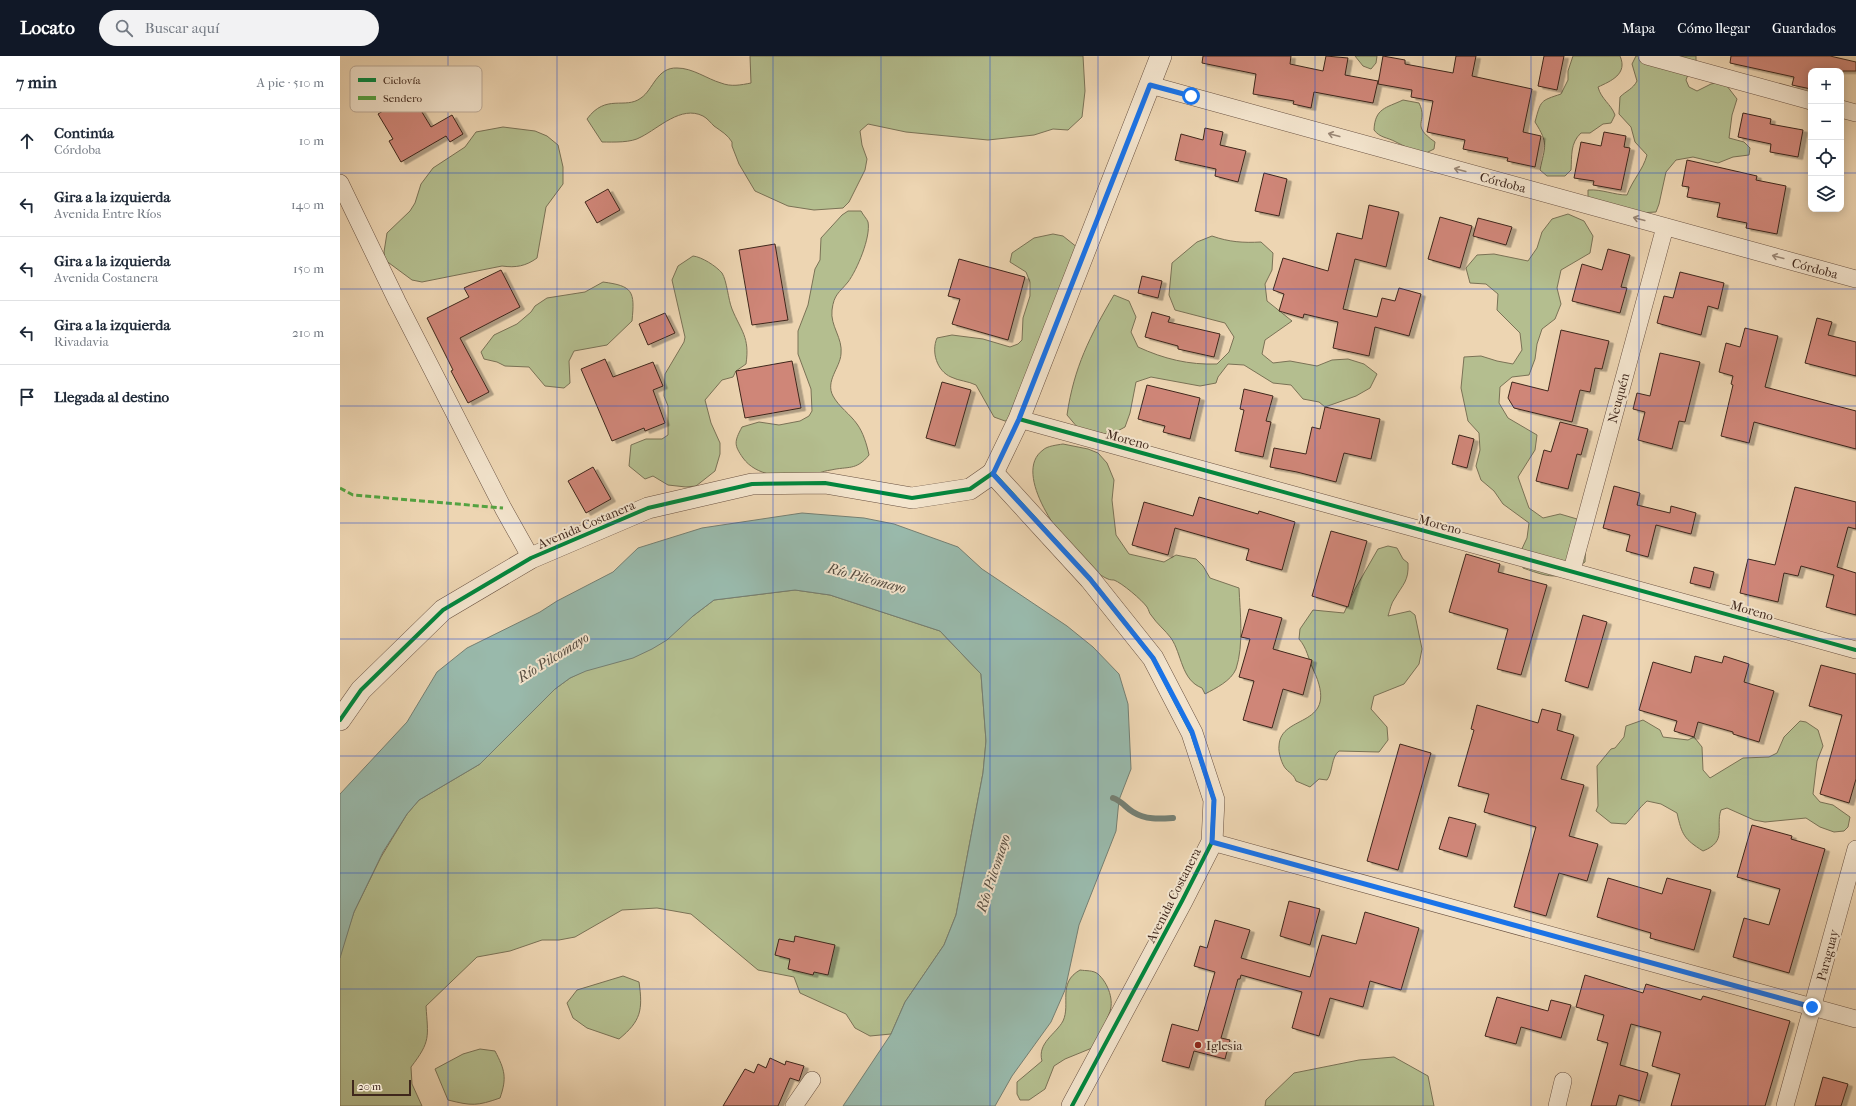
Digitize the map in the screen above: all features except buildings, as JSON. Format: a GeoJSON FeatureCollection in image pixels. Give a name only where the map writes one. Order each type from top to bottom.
{"type":"FeatureCollection","features":[{"type":"Feature","properties":{"kind":"street"},"geometry":{"type":"LineString","coordinates":[[993,474],[1019,419],[1161,56]]}},
{"type":"Feature","properties":{"kind":"street"},"geometry":{"type":"LineString","coordinates":[[1647,56],[1681,61],[1808,100]]}},
{"type":"Feature","properties":{"kind":"street","name":"Córdoba"},"geometry":{"type":"LineString","coordinates":[[1150,85],[1856,279]]}},
{"type":"Feature","properties":{"kind":"street"},"geometry":{"type":"LineString","coordinates":[[1844,110],[1856,113]]}},
{"type":"Feature","properties":{"kind":"street"},"geometry":{"type":"LineString","coordinates":[[340,183],[397,301],[503,508],[531,558]]}},
{"type":"Feature","properties":{"kind":"street","name":"Neuquén"},"geometry":{"type":"LineString","coordinates":[[1572,570],[1665,226]]}},
{"type":"Feature","properties":{"kind":"street","name":"Moreno"},"geometry":{"type":"LineString","coordinates":[[1019,419],[1572,570],[1856,650]]}},
{"type":"Feature","properties":{"kind":"street","name":"Avenida Costanera"},"geometry":{"type":"LineString","coordinates":[[340,720],[361,690],[443,610],[531,558],[648,508],[752,484],[825,483],[912,498],[970,489],[993,474],[1090,579],[1153,658],[1192,732],[1214,800],[1212,842],[1072,1106]]}},
{"type":"Feature","properties":{"kind":"street"},"geometry":{"type":"LineString","coordinates":[[1212,842],[1856,1019]]}},
{"type":"Feature","properties":{"kind":"street","name":"Paraguay"},"geometry":{"type":"LineString","coordinates":[[1785,1106],[1856,850]]}},
{"type":"Feature","properties":{"kind":"street"},"geometry":{"type":"LineString","coordinates":[[794,1106],[812,1080]]}},
{"type":"Feature","properties":{"kind":"street"},"geometry":{"type":"LineString","coordinates":[[1557,1106],[1563,1081]]}},
{"type":"Feature","properties":{"kind":"green space"},"geometry":{"type":"Polygon","coordinates":[[[750,56],[1083,56],[1085,91],[1082,117],[1068,130],[1053,129],[1034,135],[988,140],[906,132],[868,124],[860,131],[862,145],[867,159],[865,170],[849,202],[843,208],[814,210],[788,206],[755,191],[739,164],[732,146],[732,142],[726,135],[703,116],[695,113],[678,115],[637,139],[617,142],[602,142],[587,119],[601,106],[615,103],[628,103],[641,98],[660,75],[670,69],[683,68],[728,85],[751,83],[750,56]]]}},
{"type":"Feature","properties":{"kind":"green space"},"geometry":{"type":"Polygon","coordinates":[[[1355,56],[1377,56],[1376,63],[1371,69],[1363,66],[1355,56]]]}},
{"type":"Feature","properties":{"kind":"green space"},"geometry":{"type":"Polygon","coordinates":[[[1573,56],[1620,56],[1622,68],[1620,72],[1613,79],[1598,87],[1601,95],[1615,115],[1611,123],[1603,124],[1590,133],[1581,133],[1577,137],[1572,150],[1571,170],[1565,176],[1547,176],[1540,170],[1545,145],[1542,135],[1535,122],[1542,102],[1561,94],[1568,80],[1568,71],[1573,56]]]}},
{"type":"Feature","properties":{"kind":"green space"},"geometry":{"type":"Polygon","coordinates":[[[1636,56],[1696,56],[1696,68],[1689,72],[1686,80],[1689,87],[1697,91],[1719,82],[1727,86],[1737,99],[1732,115],[1729,138],[1744,142],[1750,148],[1749,155],[1733,157],[1718,163],[1693,157],[1676,160],[1666,172],[1656,212],[1639,213],[1588,198],[1588,190],[1598,190],[1627,195],[1647,155],[1635,142],[1631,127],[1619,114],[1620,97],[1637,81],[1632,64],[1636,56]]]}},
{"type":"Feature","properties":{"kind":"green space"},"geometry":{"type":"Polygon","coordinates":[[[1403,100],[1419,103],[1422,115],[1421,127],[1427,136],[1435,142],[1434,149],[1426,153],[1407,148],[1393,140],[1381,136],[1374,130],[1379,113],[1387,107],[1403,100]]]}},
{"type":"Feature","properties":{"kind":"green space"},"geometry":{"type":"Polygon","coordinates":[[[503,127],[535,131],[547,136],[558,145],[563,167],[563,184],[546,207],[537,258],[521,266],[502,266],[422,282],[412,280],[385,260],[384,252],[387,233],[410,211],[415,203],[421,184],[433,168],[465,147],[476,132],[503,127]]]}},
{"type":"Feature","properties":{"kind":"green space"},"geometry":{"type":"Polygon","coordinates":[[[848,211],[861,211],[868,222],[868,228],[859,262],[848,282],[836,297],[833,305],[832,316],[834,327],[840,343],[841,354],[832,380],[831,390],[835,400],[859,427],[869,455],[856,466],[807,476],[787,477],[762,472],[748,464],[743,458],[738,450],[736,440],[742,427],[759,422],[779,425],[800,421],[809,416],[812,411],[811,389],[798,354],[798,331],[808,305],[815,269],[820,260],[821,238],[842,215],[848,211]]]}},
{"type":"Feature","properties":{"kind":"green space"},"geometry":{"type":"Polygon","coordinates":[[[1568,214],[1584,221],[1593,236],[1590,253],[1561,270],[1557,288],[1561,304],[1555,319],[1542,329],[1537,344],[1535,359],[1529,375],[1512,377],[1500,387],[1499,403],[1508,418],[1537,435],[1535,450],[1518,477],[1529,508],[1543,518],[1560,514],[1577,519],[1586,533],[1585,562],[1562,575],[1549,576],[1523,568],[1520,553],[1527,538],[1529,523],[1503,504],[1494,491],[1481,480],[1476,466],[1480,450],[1479,433],[1468,421],[1461,388],[1464,357],[1481,356],[1513,364],[1522,350],[1520,333],[1497,310],[1498,294],[1486,284],[1470,283],[1466,268],[1477,255],[1494,254],[1528,261],[1537,248],[1542,232],[1552,219],[1568,214]]]}},
{"type":"Feature","properties":{"kind":"green space"},"geometry":{"type":"Polygon","coordinates":[[[1053,234],[1063,236],[1078,248],[1011,420],[1005,421],[994,417],[976,385],[954,378],[942,370],[936,360],[935,343],[937,338],[952,335],[983,339],[1010,347],[1018,344],[1022,340],[1023,318],[1030,296],[1030,282],[1026,272],[1010,262],[1012,253],[1034,238],[1053,234]]]}},
{"type":"Feature","properties":{"kind":"green space"},"geometry":{"type":"Polygon","coordinates":[[[1212,236],[1236,242],[1261,242],[1273,253],[1272,270],[1265,284],[1267,301],[1292,321],[1265,340],[1262,354],[1273,363],[1290,361],[1317,366],[1332,360],[1348,359],[1364,364],[1377,374],[1370,388],[1356,396],[1325,407],[1319,402],[1303,399],[1291,385],[1273,383],[1244,365],[1228,364],[1218,377],[1216,383],[1200,386],[1151,377],[1136,382],[1130,413],[1125,427],[1110,435],[1078,428],[1067,415],[1074,382],[1090,338],[1114,295],[1129,301],[1136,317],[1131,332],[1138,347],[1157,355],[1177,360],[1207,364],[1217,364],[1229,352],[1234,337],[1225,323],[1175,310],[1169,295],[1172,263],[1197,242],[1212,236]]]}},
{"type":"Feature","properties":{"kind":"green space"},"geometry":{"type":"Polygon","coordinates":[[[693,256],[709,262],[722,273],[732,309],[746,341],[747,355],[746,364],[736,371],[733,377],[722,380],[705,400],[711,423],[720,443],[720,454],[715,471],[696,486],[686,487],[668,485],[653,476],[645,479],[629,466],[631,445],[646,439],[662,439],[668,435],[668,406],[664,396],[665,374],[684,342],[685,337],[672,280],[678,266],[693,256]]]}},
{"type":"Feature","properties":{"kind":"green space"},"geometry":{"type":"Polygon","coordinates":[[[603,282],[621,286],[630,292],[633,303],[632,321],[607,345],[574,351],[569,361],[570,383],[564,388],[545,386],[529,367],[505,366],[497,362],[484,359],[481,352],[494,335],[517,324],[531,312],[535,306],[547,298],[585,292],[603,282]]]}},
{"type":"Feature","properties":{"kind":"green space"},"geometry":{"type":"Polygon","coordinates":[[[1063,444],[1088,449],[1098,453],[1107,463],[1114,480],[1112,500],[1116,535],[1129,554],[1164,562],[1176,555],[1196,559],[1203,566],[1210,578],[1239,588],[1241,628],[1240,650],[1234,673],[1223,684],[1205,694],[1202,688],[1195,684],[1186,673],[1175,644],[1153,618],[1147,607],[1122,584],[1105,578],[1093,569],[1075,552],[1053,524],[1036,490],[1033,475],[1035,461],[1043,450],[1063,444]]]}},
{"type":"Feature","properties":{"kind":"green space"},"geometry":{"type":"Polygon","coordinates":[[[1388,546],[1397,548],[1403,559],[1408,563],[1408,574],[1405,582],[1392,602],[1388,616],[1410,611],[1415,615],[1422,649],[1419,664],[1404,684],[1374,696],[1371,709],[1387,727],[1388,740],[1379,752],[1339,751],[1336,754],[1327,780],[1319,779],[1310,787],[1296,781],[1286,769],[1282,762],[1279,749],[1282,735],[1289,728],[1307,718],[1315,711],[1320,702],[1320,688],[1306,650],[1299,639],[1300,629],[1313,610],[1344,613],[1355,589],[1378,549],[1388,546]]]}},
{"type":"Feature","properties":{"kind":"green space"},"geometry":{"type":"Polygon","coordinates":[[[795,590],[830,595],[940,631],[981,674],[986,741],[983,773],[956,915],[944,945],[905,1002],[891,1034],[870,1036],[855,1028],[846,1014],[800,993],[794,977],[758,970],[691,914],[657,908],[622,910],[575,937],[559,940],[542,940],[510,951],[477,957],[426,1006],[427,1038],[422,1051],[411,1067],[412,1084],[422,1106],[340,1106],[340,953],[354,912],[381,857],[407,814],[419,800],[480,764],[555,689],[570,678],[693,616],[714,600],[795,590]]]}},
{"type":"Feature","properties":{"kind":"green space"},"geometry":{"type":"Polygon","coordinates":[[[1643,720],[1660,730],[1663,737],[1688,740],[1694,737],[1702,747],[1703,770],[1710,778],[1743,758],[1769,757],[1777,753],[1784,737],[1800,721],[1806,722],[1818,730],[1823,746],[1817,761],[1813,794],[1820,802],[1833,805],[1850,817],[1848,827],[1844,831],[1834,832],[1820,827],[1806,818],[1765,822],[1754,820],[1727,808],[1721,810],[1719,833],[1716,843],[1703,851],[1688,840],[1682,832],[1677,813],[1661,804],[1647,801],[1626,824],[1611,823],[1596,811],[1598,806],[1597,766],[1611,749],[1615,748],[1624,737],[1626,726],[1643,720]]]}},
{"type":"Feature","properties":{"kind":"green space"},"geometry":{"type":"Polygon","coordinates":[[[1080,970],[1092,971],[1098,974],[1105,982],[1110,992],[1111,1009],[1106,1023],[1092,1048],[1065,1059],[1054,1066],[1045,1089],[1029,1100],[1020,1100],[1017,1094],[1017,1082],[1042,1061],[1042,1049],[1063,1021],[1069,981],[1073,975],[1080,970]]]}},
{"type":"Feature","properties":{"kind":"green space"},"geometry":{"type":"Polygon","coordinates":[[[623,976],[639,982],[641,1000],[639,1014],[636,1020],[626,1033],[619,1039],[587,1028],[573,1018],[567,1003],[577,990],[623,976]]]}},
{"type":"Feature","properties":{"kind":"green space"},"geometry":{"type":"Polygon","coordinates":[[[480,1049],[495,1051],[501,1064],[504,1074],[504,1085],[500,1098],[480,1104],[448,1100],[435,1069],[463,1054],[480,1049]]]}},
{"type":"Feature","properties":{"kind":"green space"},"geometry":{"type":"Polygon","coordinates":[[[1394,1057],[1428,1076],[1434,1106],[1265,1106],[1266,1100],[1294,1073],[1359,1060],[1394,1057]]]}},
{"type":"Feature","properties":{"kind":"water","name":"Río Pilcomayo"},"geometry":{"type":"Polygon","coordinates":[[[802,513],[864,518],[894,524],[958,547],[982,569],[1067,626],[1093,647],[1119,674],[1128,704],[1131,769],[1119,800],[1116,831],[1079,925],[1065,990],[1051,1022],[1012,1076],[995,1106],[843,1106],[891,1034],[905,1002],[944,945],[956,915],[983,773],[986,741],[981,674],[940,631],[830,595],[795,590],[714,600],[693,616],[667,640],[652,649],[633,658],[586,671],[570,678],[555,689],[480,764],[419,800],[407,814],[383,852],[354,912],[340,958],[340,794],[407,722],[437,672],[467,648],[540,612],[557,601],[613,572],[638,548],[702,528],[802,513]]]}},
{"type":"Feature","properties":{"kind":"waterway"},"geometry":{"type":"LineString","coordinates":[[1113,798],[1138,815],[1158,819],[1173,818]]}},
{"type":"Feature","properties":{"kind":"marked path"},"geometry":{"type":"LineString","coordinates":[[340,488],[353,495],[503,508]]}},
{"type":"Feature","properties":{"kind":"cycle path"},"geometry":{"type":"LineString","coordinates":[[1019,419],[1856,650]]}},
{"type":"Feature","properties":{"kind":"cycle path"},"geometry":{"type":"LineString","coordinates":[[340,720],[361,690],[443,610],[531,558],[648,508],[752,484],[825,483],[912,498],[970,489],[993,473],[1090,579],[1153,658],[1192,733],[1214,800],[1212,842],[1072,1106]]}},
{"type":"Feature","properties":{"kind":"place","name":"Iglesia"},"geometry":{"type":"Point","coordinates":[1198,1045]}},
{"type":"Feature","properties":{"kind":"route"},"geometry":{"type":"LineString","coordinates":[[1191,96],[1150,85],[1019,419],[993,474],[1090,579],[1153,658],[1192,732],[1214,800],[1212,842],[1812,1007]]}}]}
